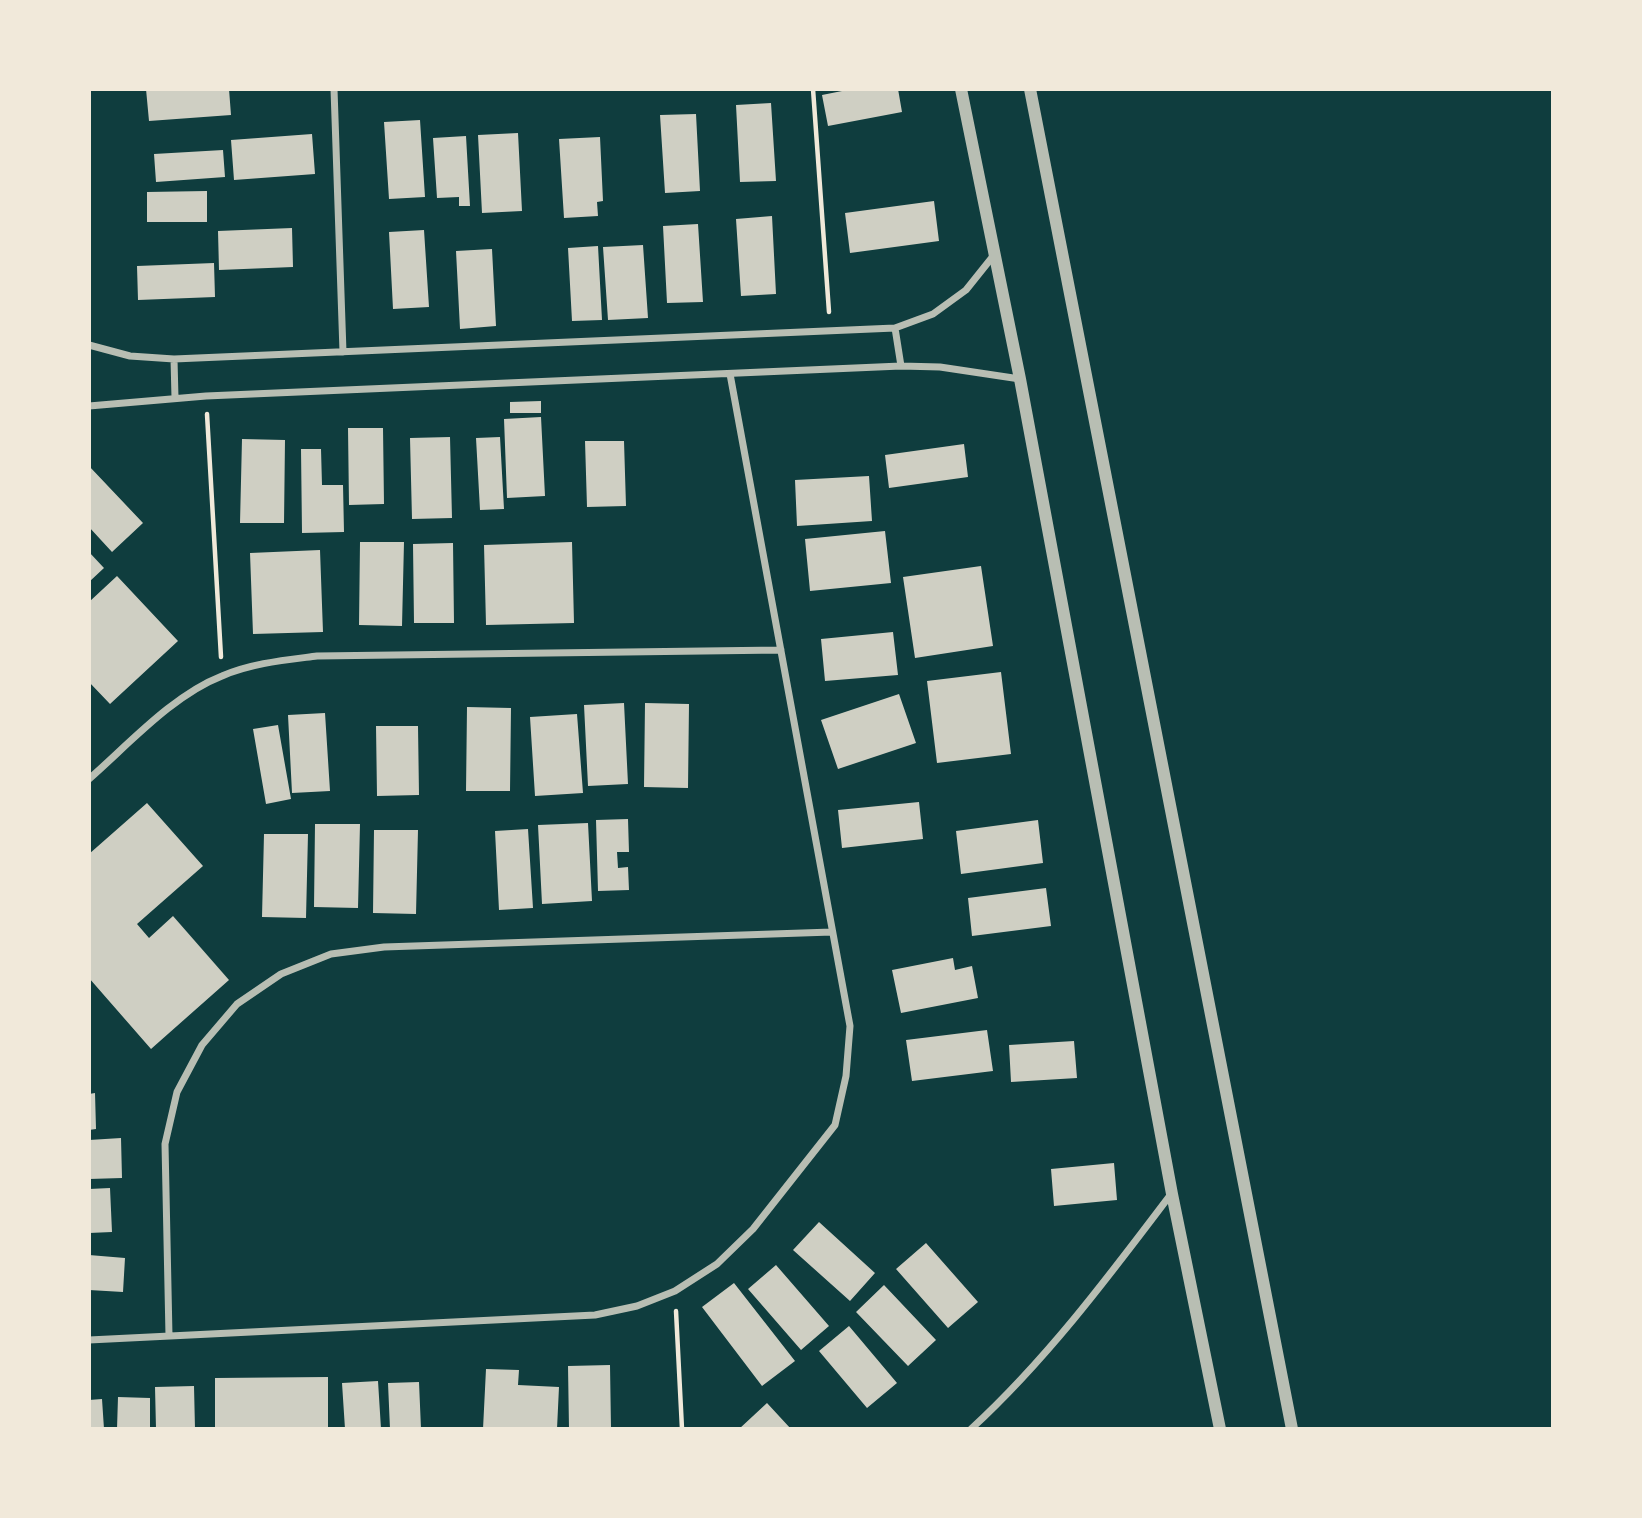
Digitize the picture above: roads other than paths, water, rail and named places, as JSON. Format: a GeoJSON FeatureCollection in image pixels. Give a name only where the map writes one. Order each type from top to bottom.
{"type":"FeatureCollection","features":[{"type":"Feature","properties":{"kind":"street"},"geometry":{"type":"LineString","coordinates":[[334,89],[343,352]]}},
{"type":"Feature","properties":{"kind":"street"},"geometry":{"type":"LineString","coordinates":[[961,89],[1020,379],[1172,1194],[1220,1429]]}},
{"type":"Feature","properties":{"kind":"street"},"geometry":{"type":"LineString","coordinates":[[1030,89],[1292,1429]]}},
{"type":"Feature","properties":{"kind":"street"},"geometry":{"type":"LineString","coordinates":[[89,345],[130,356],[174,359],[895,328],[933,314],[966,290],[995,255]]}},
{"type":"Feature","properties":{"kind":"street"},"geometry":{"type":"LineString","coordinates":[[895,328],[901,366]]}},
{"type":"Feature","properties":{"kind":"street"},"geometry":{"type":"LineString","coordinates":[[174,359],[175,398]]}},
{"type":"Feature","properties":{"kind":"street"},"geometry":{"type":"LineString","coordinates":[[89,407],[206,396],[901,366],[940,367],[1020,379]]}},
{"type":"Feature","properties":{"kind":"street"},"geometry":{"type":"LineString","coordinates":[[89,1340],[596,1315],[637,1306],[675,1291],[717,1264],[753,1229],[835,1125],[846,1076],[850,1026],[730,374]]}},
{"type":"Feature","properties":{"kind":"street"},"geometry":{"type":"LineString","coordinates":[[89,779],[190,692],[222,675],[274,662],[317,656],[780,650]]}},
{"type":"Feature","properties":{"kind":"street"},"geometry":{"type":"LineString","coordinates":[[169,1336],[165,1144],[177,1092],[202,1045],[237,1004],[281,974],[331,954],[383,947],[832,932]]}},
{"type":"Feature","properties":{"kind":"street"},"geometry":{"type":"LineString","coordinates":[[971,1429],[1086,1306],[1172,1194]]}}]}
